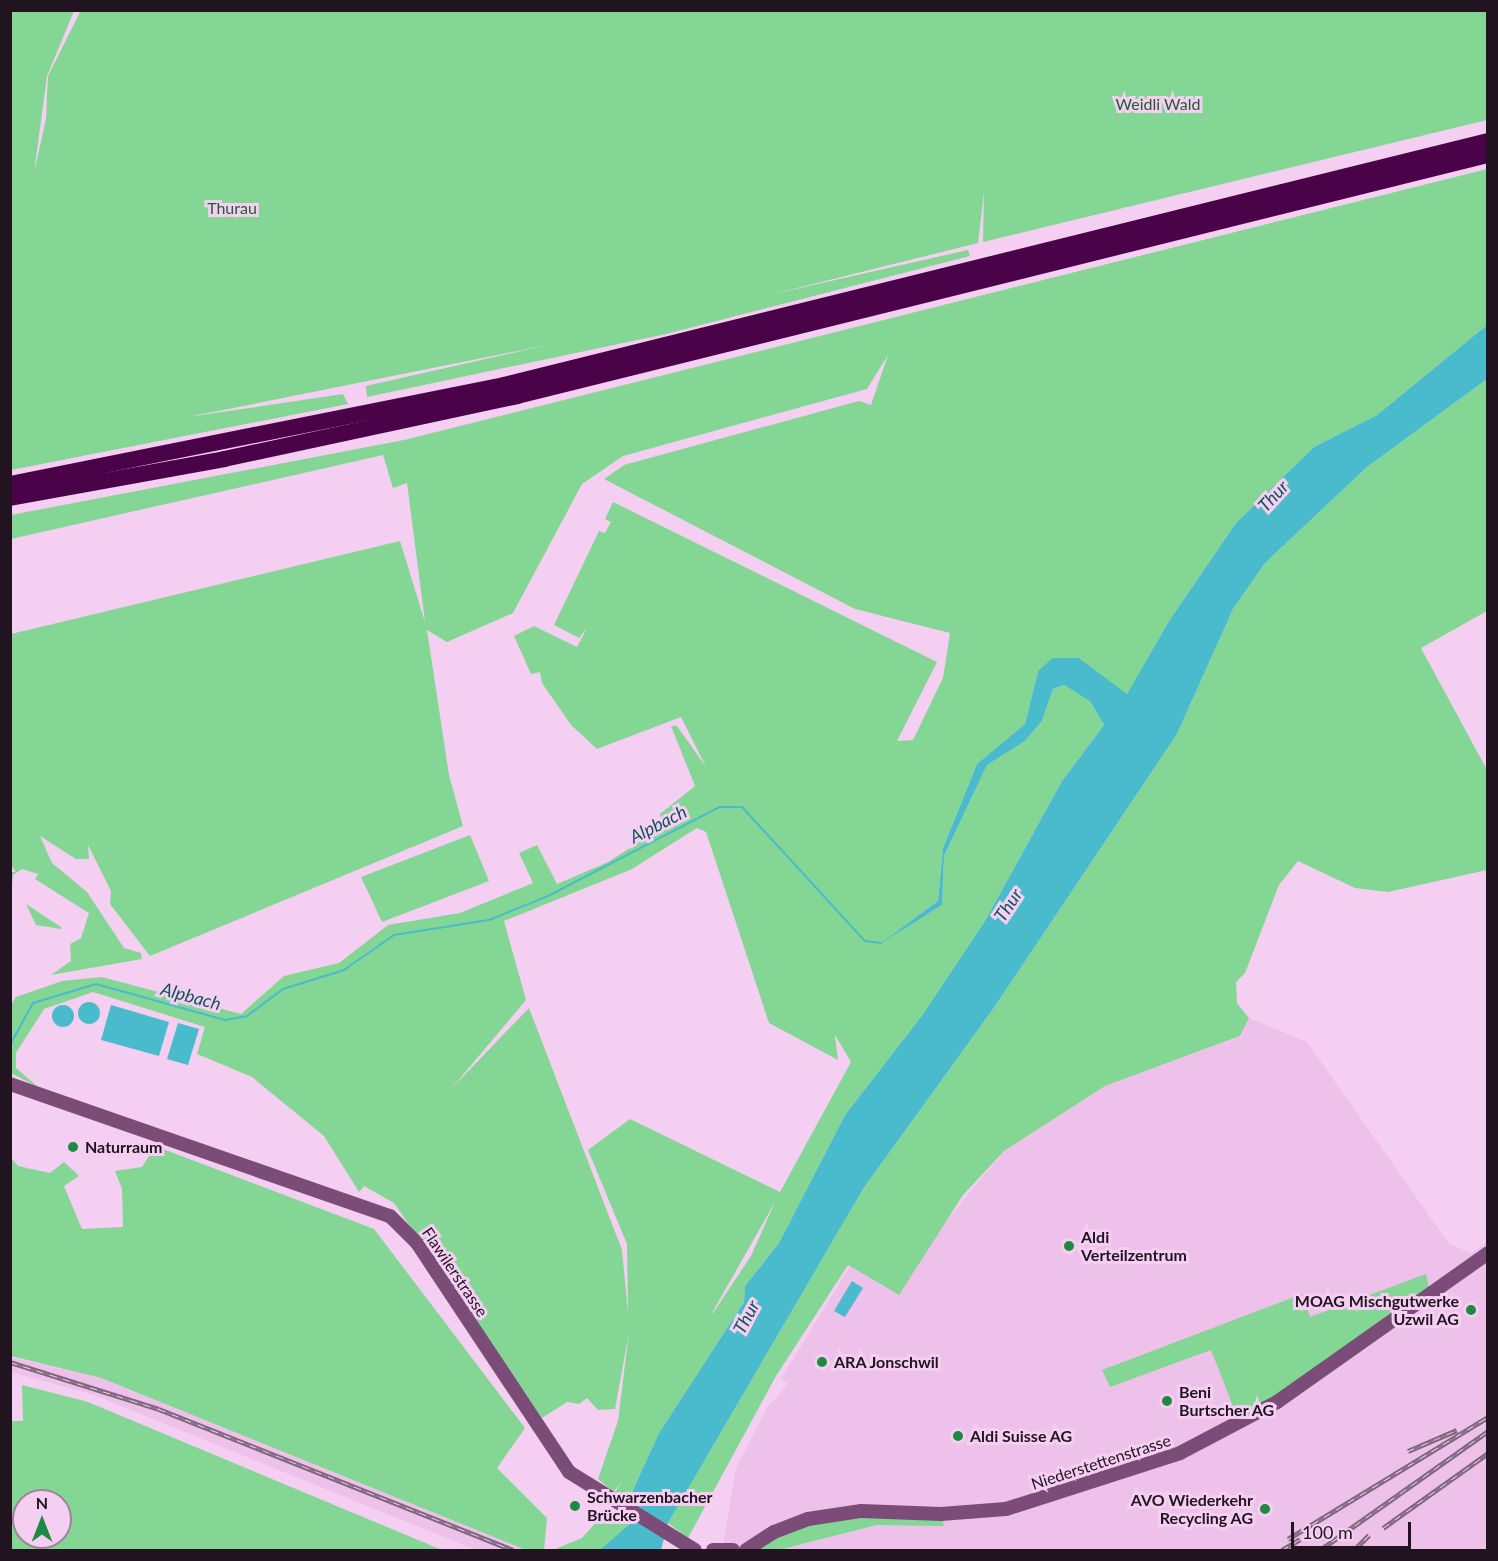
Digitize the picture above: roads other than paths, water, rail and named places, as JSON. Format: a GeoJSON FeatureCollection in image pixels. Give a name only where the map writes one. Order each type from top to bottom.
{"type":"FeatureCollection","features":[{"type":"Feature","properties":{"kind":"highway"},"geometry":{"type":"LineString","coordinates":[[10,484],[514,382],[1488,141]]}},
{"type":"Feature","properties":{"kind":"highway"},"geometry":{"type":"LineString","coordinates":[[10,498],[235,457],[517,396],[1488,155]]}},
{"type":"Feature","properties":{"kind":"main road","name":"Flawilerstrasse"},"geometry":{"type":"LineString","coordinates":[[10,1084],[390,1216],[417,1243],[562,1465],[618,1506],[695,1551]]}},
{"type":"Feature","properties":{"kind":"main road","name":"Niederstettenstrasse"},"geometry":{"type":"LineString","coordinates":[[746,1551],[774,1532],[808,1519],[861,1511],[941,1514],[1006,1509],[1180,1453],[1277,1402],[1488,1253]]}},
{"type":"Feature","properties":{"kind":"main road"},"geometry":{"type":"LineString","coordinates":[[713,1551],[734,1551]]}},
{"type":"Feature","properties":{"kind":"water","name":"Thur"},"geometry":{"type":"Polygon","coordinates":[[[1487,325],[1487,379],[1367,467],[1265,563],[1233,609],[1177,734],[993,1009],[863,1189],[668,1523],[661,1550],[600,1550],[631,1523],[628,1501],[659,1433],[744,1302],[745,1286],[779,1243],[845,1115],[921,1017],[985,921],[1062,781],[1104,725],[1090,701],[1064,685],[1053,689],[1042,721],[1025,741],[987,765],[944,856],[942,905],[880,944],[938,901],[943,848],[977,764],[1025,724],[1038,671],[1053,658],[1079,658],[1127,694],[1171,618],[1236,523],[1314,447],[1377,415],[1487,325]]]}},
{"type":"Feature","properties":{"kind":"water"},"geometry":{"type":"Polygon","coordinates":[[[89,1002],[97,1005],[100,1013],[97,1021],[89,1024],[81,1021],[78,1013],[81,1005],[89,1002]]]}},
{"type":"Feature","properties":{"kind":"water"},"geometry":{"type":"Polygon","coordinates":[[[63,1005],[71,1008],[74,1016],[71,1024],[63,1027],[55,1024],[52,1016],[55,1008],[63,1005]]]}},
{"type":"Feature","properties":{"kind":"water"},"geometry":{"type":"Polygon","coordinates":[[[111,1005],[169,1022],[159,1056],[101,1040],[111,1005]]]}},
{"type":"Feature","properties":{"kind":"water"},"geometry":{"type":"Polygon","coordinates":[[[178,1023],[199,1029],[188,1065],[167,1059],[178,1023]]]}},
{"type":"Feature","properties":{"kind":"water"},"geometry":{"type":"Polygon","coordinates":[[[852,1281],[863,1288],[845,1317],[834,1311],[852,1281]]]}},
{"type":"Feature","properties":{"kind":"waterway","name":"Alpbach"},"geometry":{"type":"LineString","coordinates":[[10,1045],[33,1003],[96,984],[225,1020],[247,1016],[283,989],[344,970],[394,935],[489,920],[548,896],[720,807],[742,807],[865,941],[881,943]]}},
{"type":"Feature","properties":{"kind":"railway"},"geometry":{"type":"LineString","coordinates":[[10,1362],[159,1409],[513,1550]]}},
{"type":"Feature","properties":{"kind":"railway"},"geometry":{"type":"LineString","coordinates":[[1288,1539],[1488,1417]]}},
{"type":"Feature","properties":{"kind":"railway"},"geometry":{"type":"LineString","coordinates":[[1408,1451],[1457,1430]]}},
{"type":"Feature","properties":{"kind":"railway"},"geometry":{"type":"LineString","coordinates":[[1320,1550],[1488,1431]]}},
{"type":"Feature","properties":{"kind":"railway"},"geometry":{"type":"LineString","coordinates":[[1383,1528],[1488,1453]]}},
{"type":"Feature","properties":{"kind":"railway"},"geometry":{"type":"LineString","coordinates":[[1354,1550],[1369,1535]]}},
{"type":"Feature","properties":{"kind":"railway"},"geometry":{"type":"LineString","coordinates":[[1282,1550],[1300,1539]]}},
{"type":"Feature","properties":{"kind":"place","name":"Naturraum"},"geometry":{"type":"Point","coordinates":[73,1147]}},
{"type":"Feature","properties":{"kind":"place","name":"Aldi Verteilzentrum"},"geometry":{"type":"Point","coordinates":[1069,1246]}},
{"type":"Feature","properties":{"kind":"place","name":"MOAG Mischgutwerke Uzwil AG"},"geometry":{"type":"Point","coordinates":[1471,1310]}},
{"type":"Feature","properties":{"kind":"place","name":"ARA Jonschwil"},"geometry":{"type":"Point","coordinates":[822,1362]}},
{"type":"Feature","properties":{"kind":"place","name":"Beni Burtscher AG"},"geometry":{"type":"Point","coordinates":[1167,1401]}},
{"type":"Feature","properties":{"kind":"place","name":"Aldi Suisse AG"},"geometry":{"type":"Point","coordinates":[958,1436]}},
{"type":"Feature","properties":{"kind":"place","name":"Schwarzenbacher Brücke"},"geometry":{"type":"Point","coordinates":[575,1506]}},
{"type":"Feature","properties":{"kind":"place","name":"AVO Wiederkehr Recycling AG"},"geometry":{"type":"Point","coordinates":[1265,1509]}},
{"type":"Feature","properties":{"kind":"park label","name":"Weidli Wald"},"geometry":{"type":"Point","coordinates":[1158,104]}},
{"type":"Feature","properties":{"kind":"park label","name":"Thurau"},"geometry":{"type":"Point","coordinates":[232,208]}}]}
